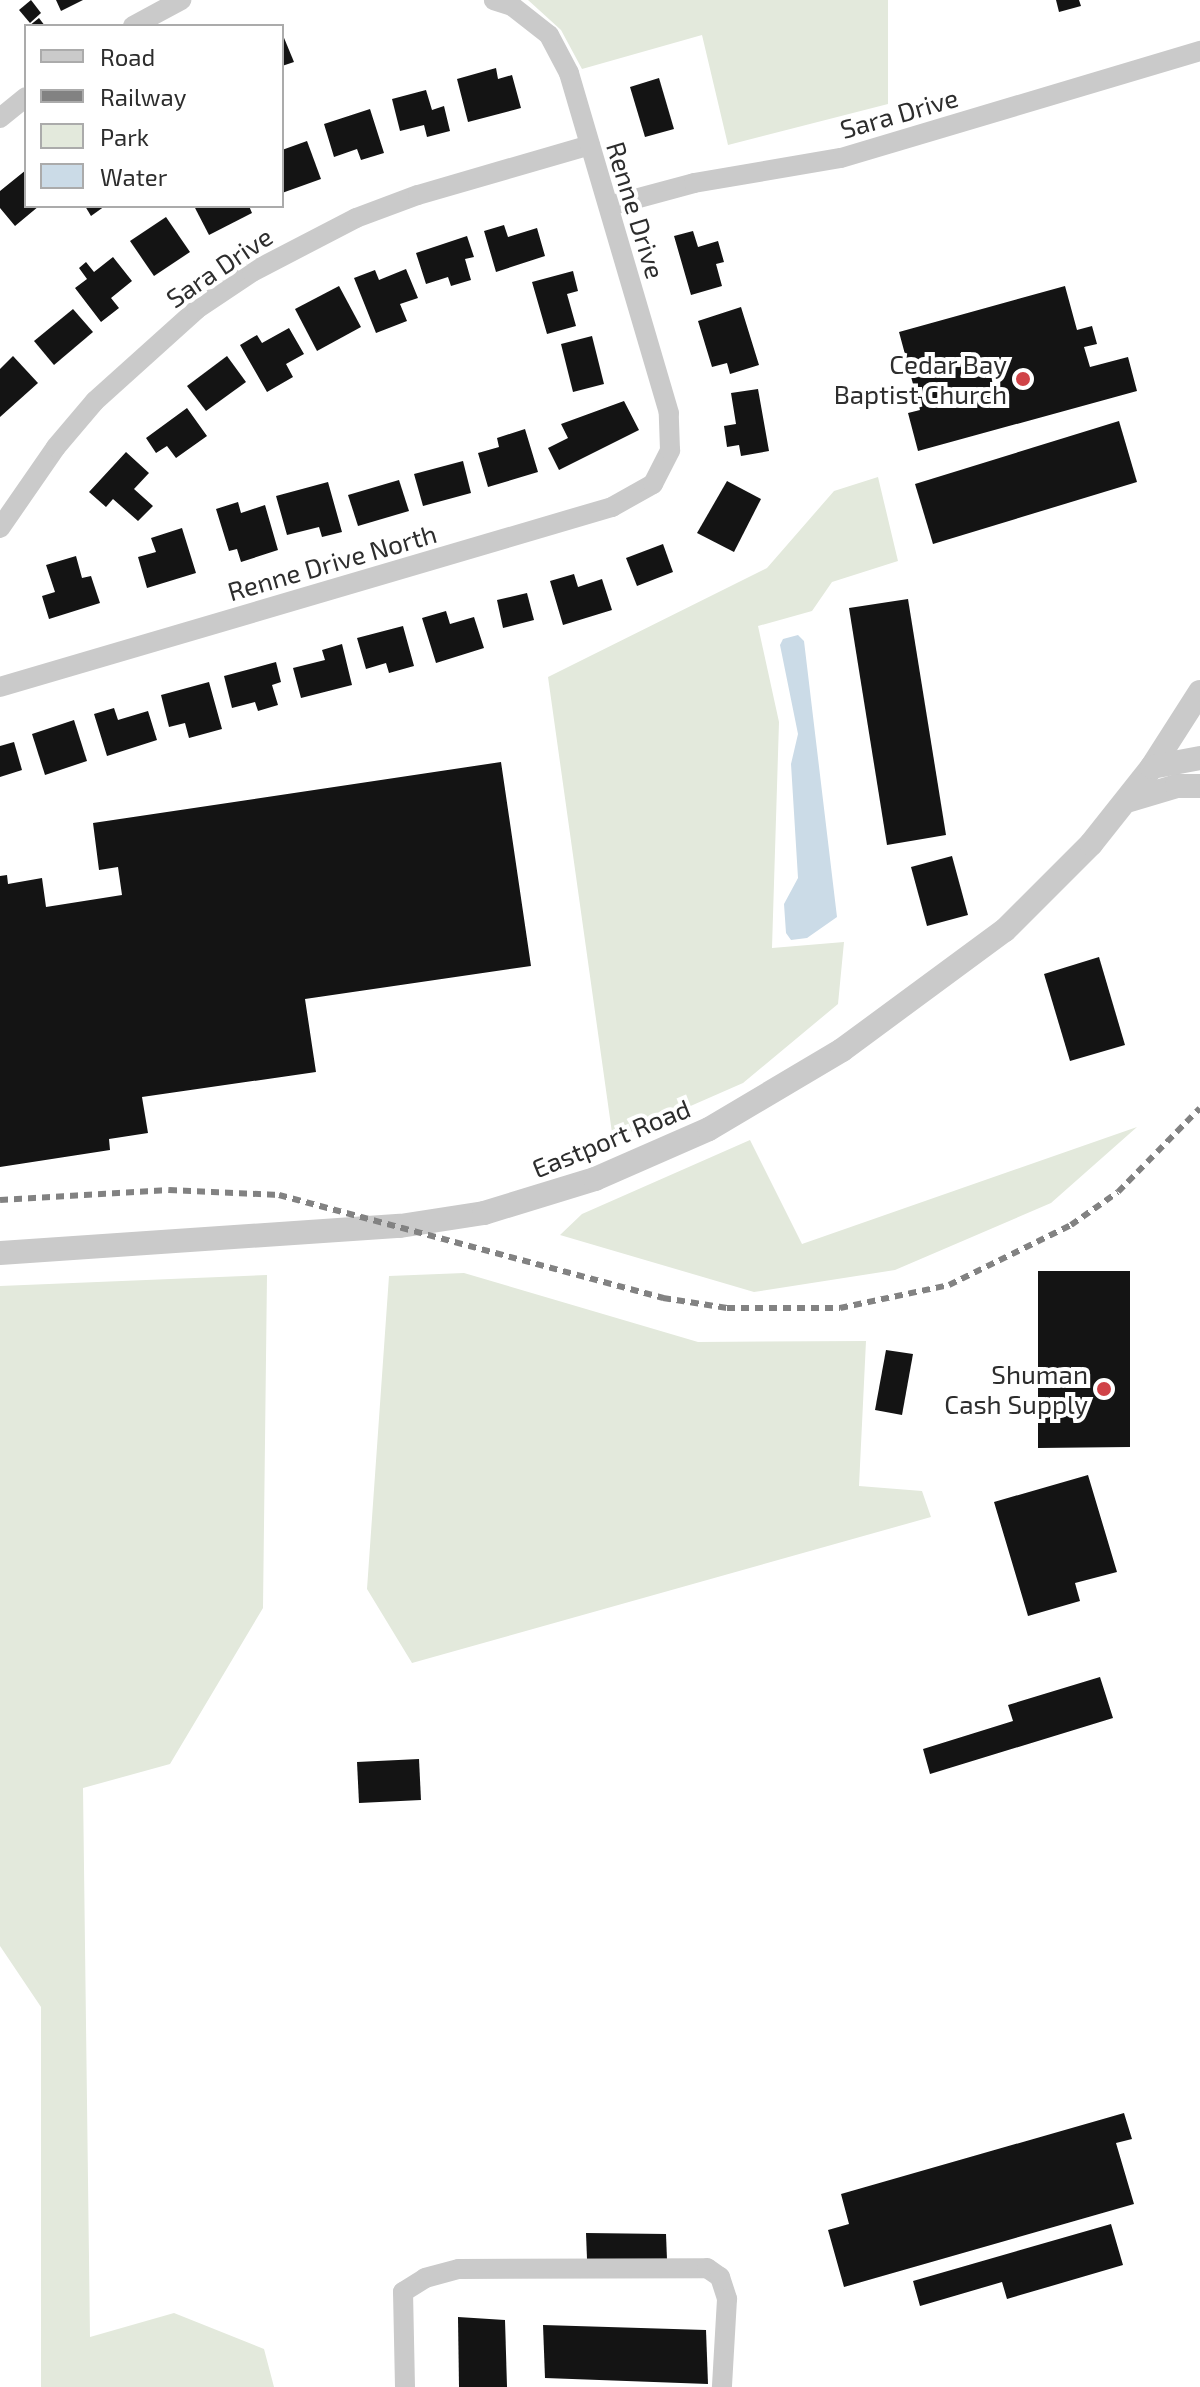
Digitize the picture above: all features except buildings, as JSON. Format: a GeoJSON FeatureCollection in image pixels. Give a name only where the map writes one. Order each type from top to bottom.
{"type":"FeatureCollection","features":[{"type":"Feature","properties":{"kind":"street"},"geometry":{"type":"LineString","coordinates":[[137,24],[181,0]]}},
{"type":"Feature","properties":{"kind":"street","name":"Renne Drive"},"geometry":{"type":"LineString","coordinates":[[494,0],[512,6],[549,35],[569,73],[669,413],[672,434],[665,467]]}},
{"type":"Feature","properties":{"kind":"street","name":"Sara Drive"},"geometry":{"type":"LineString","coordinates":[[609,206],[694,183],[841,158],[1200,51]]}},
{"type":"Feature","properties":{"kind":"street"},"geometry":{"type":"LineString","coordinates":[[0,118],[24,99]]}},
{"type":"Feature","properties":{"kind":"street","name":"Sara Drive"},"geometry":{"type":"LineString","coordinates":[[0,528],[56,447],[95,401],[197,309],[252,272],[329,231],[418,195],[590,145]]}},
{"type":"Feature","properties":{"kind":"street","name":"Renne Drive North"},"geometry":{"type":"LineString","coordinates":[[0,687],[612,507],[644,491],[665,467]]}},
{"type":"Feature","properties":{"kind":"street","name":"Eastport Road"},"geometry":{"type":"LineString","coordinates":[[0,1253],[400,1226],[484,1213],[595,1179],[709,1129],[772,1094],[921,995],[1005,930],[1130,800],[1200,692]]}},
{"type":"Feature","properties":{"kind":"street"},"geometry":{"type":"LineString","coordinates":[[1152,767],[1200,758]]}},
{"type":"Feature","properties":{"kind":"street","name":"Eastport Road"},"geometry":{"type":"LineString","coordinates":[[1130,800],[1177,786],[1200,786]]}},
{"type":"Feature","properties":{"kind":"street"},"geometry":{"type":"LineString","coordinates":[[405,2387],[403,2292],[425,2278],[459,2269],[691,2268],[707,2268],[720,2277],[727,2299],[722,2387]]}},
{"type":"Feature","properties":{"kind":"green space"},"geometry":{"type":"Polygon","coordinates":[[[528,0],[888,0],[888,104],[728,145],[702,35],[582,69],[561,30],[528,0]]]}},
{"type":"Feature","properties":{"kind":"green space"},"geometry":{"type":"Polygon","coordinates":[[[878,477],[898,561],[832,582],[812,611],[758,626],[779,722],[772,948],[844,942],[838,1004],[743,1083],[613,1140],[548,677],[767,568],[834,491],[878,477]]]}},
{"type":"Feature","properties":{"kind":"green space"},"geometry":{"type":"Polygon","coordinates":[[[1137,1127],[1051,1203],[895,1270],[754,1292],[560,1235],[582,1214],[750,1140],[802,1244],[1137,1127]]]}},
{"type":"Feature","properties":{"kind":"green space"},"geometry":{"type":"Polygon","coordinates":[[[464,1273],[698,1342],[866,1341],[859,1486],[922,1491],[931,1517],[412,1663],[367,1589],[389,1276],[464,1273]]]}},
{"type":"Feature","properties":{"kind":"green space"},"geometry":{"type":"Polygon","coordinates":[[[267,1275],[263,1608],[170,1764],[83,1788],[90,2337],[174,2313],[264,2349],[274,2387],[41,2387],[41,2007],[0,1946],[0,1286],[267,1275]]]}},
{"type":"Feature","properties":{"kind":"water"},"geometry":{"type":"Polygon","coordinates":[[[798,635],[804,641],[837,917],[807,938],[791,940],[786,933],[784,904],[798,878],[791,764],[798,734],[780,645],[783,639],[798,635]]]}},
{"type":"Feature","properties":{"kind":"railway"},"geometry":{"type":"LineString","coordinates":[[0,1200],[169,1190],[279,1195],[663,1298],[727,1308],[840,1308],[949,1285],[1071,1225],[1118,1192],[1200,1108]]}},
{"type":"Feature","properties":{"kind":"place","name":"Cedar Bay Baptist Church"},"geometry":{"type":"Point","coordinates":[1023,379]}},
{"type":"Feature","properties":{"kind":"place","name":"Shuman Cash Supply"},"geometry":{"type":"Point","coordinates":[1104,1389]}}]}
